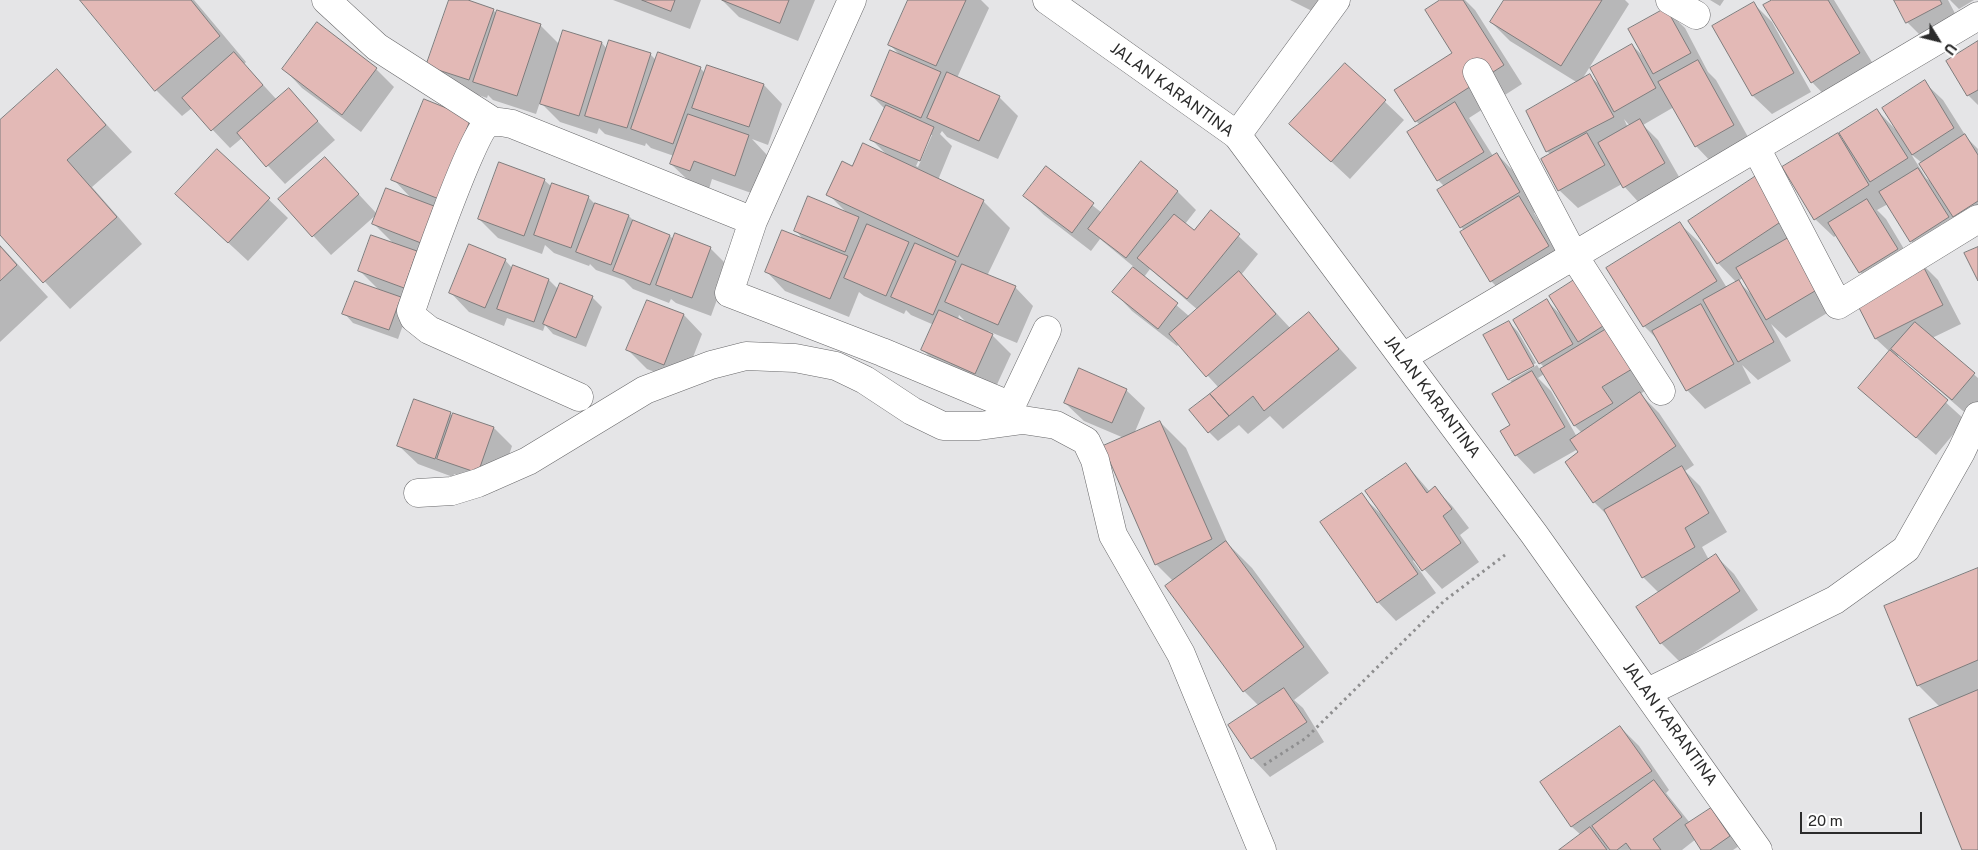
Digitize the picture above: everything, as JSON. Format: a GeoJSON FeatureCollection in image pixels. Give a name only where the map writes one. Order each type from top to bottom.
{"type":"FeatureCollection","features":[{"type":"Feature","properties":{"kind":"street"},"geometry":{"type":"LineString","coordinates":[[326,0],[377,47],[494,122],[512,124],[753,221]]}},
{"type":"Feature","properties":{"kind":"street"},"geometry":{"type":"LineString","coordinates":[[852,0],[753,221],[729,292],[882,352],[1011,406],[1047,330]]}},
{"type":"Feature","properties":{"kind":"street","name":"JALAN KARANTINA"},"geometry":{"type":"LineString","coordinates":[[1048,0],[1236,135],[1534,534],[1648,692],[1758,850]]}},
{"type":"Feature","properties":{"kind":"street"},"geometry":{"type":"LineString","coordinates":[[1236,135],[1336,0]]}},
{"type":"Feature","properties":{"kind":"street"},"geometry":{"type":"LineString","coordinates":[[1670,0],[1696,15]]}},
{"type":"Feature","properties":{"kind":"street"},"geometry":{"type":"LineString","coordinates":[[1403,357],[1978,16]]}},
{"type":"Feature","properties":{"kind":"street"},"geometry":{"type":"LineString","coordinates":[[1477,72],[1574,256],[1661,391]]}},
{"type":"Feature","properties":{"kind":"street"},"geometry":{"type":"LineString","coordinates":[[494,122],[483,128],[477,138],[411,311],[414,318],[429,330],[579,396]]}},
{"type":"Feature","properties":{"kind":"street"},"geometry":{"type":"LineString","coordinates":[[1756,148],[1838,305],[1978,219]]}},
{"type":"Feature","properties":{"kind":"street"},"geometry":{"type":"LineString","coordinates":[[418,493],[452,491],[478,483],[528,461],[645,390],[711,365],[746,356],[795,358],[836,366],[866,380],[912,411],[943,426],[979,426],[1022,420],[1056,425],[1086,441],[1095,460],[1113,535],[1181,654],[1262,850]]}},
{"type":"Feature","properties":{"kind":"street"},"geometry":{"type":"LineString","coordinates":[[1648,692],[1835,600],[1906,549],[1961,452],[1978,416]]}},
{"type":"Feature","properties":{"kind":"path"},"geometry":{"type":"LineString","coordinates":[[1233,778],[1273,761],[1306,738],[1444,601],[1534,534]]}},
{"type":"Feature","properties":{"kind":"building"},"geometry":{"type":"Polygon","coordinates":[[[80,0],[191,0],[220,36],[155,91],[80,0]]]}},
{"type":"Feature","properties":{"kind":"building"},"geometry":{"type":"Polygon","coordinates":[[[449,0],[468,0],[494,9],[469,80],[426,66],[449,0]]]}},
{"type":"Feature","properties":{"kind":"building"},"geometry":{"type":"Polygon","coordinates":[[[642,0],[675,0],[671,11],[642,0]]]}},
{"type":"Feature","properties":{"kind":"building"},"geometry":{"type":"Polygon","coordinates":[[[722,0],[789,0],[780,23],[722,0]]]}},
{"type":"Feature","properties":{"kind":"building"},"geometry":{"type":"Polygon","coordinates":[[[908,0],[966,0],[936,66],[888,45],[908,0]]]}},
{"type":"Feature","properties":{"kind":"building"},"geometry":{"type":"Polygon","coordinates":[[[1440,0],[1463,0],[1504,65],[1415,122],[1394,90],[1452,53],[1425,10],[1440,0]]]}},
{"type":"Feature","properties":{"kind":"building"},"geometry":{"type":"Polygon","coordinates":[[[1504,0],[1602,0],[1561,66],[1490,22],[1504,0]]]}},
{"type":"Feature","properties":{"kind":"building"},"geometry":{"type":"Polygon","coordinates":[[[1772,0],[1828,0],[1860,53],[1811,83],[1763,5],[1772,0]]]}},
{"type":"Feature","properties":{"kind":"building"},"geometry":{"type":"Polygon","coordinates":[[[1894,0],[1940,0],[1942,4],[1906,23],[1894,0]]]}},
{"type":"Feature","properties":{"kind":"building"},"geometry":{"type":"Polygon","coordinates":[[[1754,2],[1794,73],[1752,96],[1712,26],[1754,2]]]}},
{"type":"Feature","properties":{"kind":"building"},"geometry":{"type":"Polygon","coordinates":[[[1666,8],[1691,53],[1653,74],[1628,29],[1666,8]]]}},
{"type":"Feature","properties":{"kind":"building"},"geometry":{"type":"Polygon","coordinates":[[[497,10],[541,24],[517,96],[473,82],[497,10]]]}},
{"type":"Feature","properties":{"kind":"building"},"geometry":{"type":"Polygon","coordinates":[[[317,22],[377,68],[342,115],[282,69],[317,22]]]}},
{"type":"Feature","properties":{"kind":"building"},"geometry":{"type":"Polygon","coordinates":[[[563,30],[602,42],[579,116],[540,104],[563,30]]]}},
{"type":"Feature","properties":{"kind":"building"},"geometry":{"type":"Polygon","coordinates":[[[609,40],[651,53],[627,128],[585,116],[609,40]]]}},
{"type":"Feature","properties":{"kind":"building"},"geometry":{"type":"Polygon","coordinates":[[[1978,41],[1978,90],[1967,96],[1946,61],[1978,41]]]}},
{"type":"Feature","properties":{"kind":"building"},"geometry":{"type":"Polygon","coordinates":[[[1632,44],[1656,88],[1614,112],[1590,68],[1632,44]]]}},
{"type":"Feature","properties":{"kind":"building"},"geometry":{"type":"Polygon","coordinates":[[[890,50],[941,72],[921,118],[871,96],[890,50]]]}},
{"type":"Feature","properties":{"kind":"building"},"geometry":{"type":"Polygon","coordinates":[[[234,52],[263,85],[211,131],[182,98],[234,52]]]}},
{"type":"Feature","properties":{"kind":"building"},"geometry":{"type":"Polygon","coordinates":[[[658,52],[701,67],[673,144],[631,129],[658,52]]]}},
{"type":"Feature","properties":{"kind":"building"},"geometry":{"type":"Polygon","coordinates":[[[1698,60],[1734,125],[1695,147],[1658,82],[1698,60]]]}},
{"type":"Feature","properties":{"kind":"building"},"geometry":{"type":"Polygon","coordinates":[[[1345,63],[1386,100],[1331,162],[1289,124],[1345,63]]]}},
{"type":"Feature","properties":{"kind":"building"},"geometry":{"type":"Polygon","coordinates":[[[707,65],[764,84],[749,127],[692,108],[707,65]]]}},
{"type":"Feature","properties":{"kind":"building"},"geometry":{"type":"Polygon","coordinates":[[[57,69],[106,125],[67,160],[117,217],[43,283],[0,235],[0,120],[57,69]]]}},
{"type":"Feature","properties":{"kind":"building"},"geometry":{"type":"Polygon","coordinates":[[[947,72],[1000,96],[979,141],[927,118],[947,72]]]}},
{"type":"Feature","properties":{"kind":"building"},"geometry":{"type":"Polygon","coordinates":[[[1590,74],[1614,117],[1546,152],[1526,111],[1590,74]]]}},
{"type":"Feature","properties":{"kind":"building"},"geometry":{"type":"Polygon","coordinates":[[[1925,80],[1954,128],[1912,155],[1882,108],[1925,80]]]}},
{"type":"Feature","properties":{"kind":"building"},"geometry":{"type":"Polygon","coordinates":[[[289,88],[318,121],[266,167],[237,133],[289,88]]]}},
{"type":"Feature","properties":{"kind":"building"},"geometry":{"type":"Polygon","coordinates":[[[424,99],[471,118],[439,199],[391,180],[424,99]]]}},
{"type":"Feature","properties":{"kind":"building"},"geometry":{"type":"Polygon","coordinates":[[[1455,102],[1484,152],[1437,181],[1407,132],[1455,102]]]}},
{"type":"Feature","properties":{"kind":"building"},"geometry":{"type":"Polygon","coordinates":[[[886,105],[934,127],[920,161],[870,140],[886,105]]]}},
{"type":"Feature","properties":{"kind":"building"},"geometry":{"type":"Polygon","coordinates":[[[1877,109],[1908,158],[1870,182],[1839,133],[1877,109]]]}},
{"type":"Feature","properties":{"kind":"building"},"geometry":{"type":"Polygon","coordinates":[[[688,114],[749,135],[735,176],[694,161],[690,171],[670,164],[688,114]]]}},
{"type":"Feature","properties":{"kind":"building"},"geometry":{"type":"Polygon","coordinates":[[[1640,119],[1665,163],[1623,188],[1598,143],[1640,119]]]}},
{"type":"Feature","properties":{"kind":"building"},"geometry":{"type":"Polygon","coordinates":[[[1587,133],[1605,165],[1558,191],[1541,159],[1587,133]]]}},
{"type":"Feature","properties":{"kind":"building"},"geometry":{"type":"Polygon","coordinates":[[[1838,133],[1869,185],[1814,220],[1782,167],[1838,133]]]}},
{"type":"Feature","properties":{"kind":"building"},"geometry":{"type":"Polygon","coordinates":[[[1965,134],[1978,155],[1978,201],[1953,217],[1919,164],[1965,134]]]}},
{"type":"Feature","properties":{"kind":"building"},"geometry":{"type":"Polygon","coordinates":[[[863,143],[984,200],[958,257],[826,195],[842,161],[852,166],[863,143]]]}},
{"type":"Feature","properties":{"kind":"building"},"geometry":{"type":"Polygon","coordinates":[[[217,149],[270,198],[228,243],[175,194],[217,149]]]}},
{"type":"Feature","properties":{"kind":"building"},"geometry":{"type":"Polygon","coordinates":[[[1497,153],[1520,192],[1460,228],[1437,190],[1497,153]]]}},
{"type":"Feature","properties":{"kind":"building"},"geometry":{"type":"Polygon","coordinates":[[[325,157],[359,194],[312,237],[278,199],[325,157]]]}},
{"type":"Feature","properties":{"kind":"building"},"geometry":{"type":"Polygon","coordinates":[[[1141,161],[1178,191],[1126,258],[1088,229],[1141,161]]]}},
{"type":"Feature","properties":{"kind":"building"},"geometry":{"type":"Polygon","coordinates":[[[499,162],[545,179],[524,236],[478,219],[499,162]]]}},
{"type":"Feature","properties":{"kind":"building"},"geometry":{"type":"Polygon","coordinates":[[[1046,166],[1094,203],[1072,233],[1023,196],[1046,166]]]}},
{"type":"Feature","properties":{"kind":"building"},"geometry":{"type":"Polygon","coordinates":[[[1918,168],[1949,217],[1910,242],[1879,192],[1918,168]]]}},
{"type":"Feature","properties":{"kind":"building"},"geometry":{"type":"Polygon","coordinates":[[[1756,176],[1785,219],[1717,264],[1688,221],[1756,176]]]}},
{"type":"Feature","properties":{"kind":"building"},"geometry":{"type":"Polygon","coordinates":[[[552,183],[589,196],[571,248],[534,235],[552,183]]]}},
{"type":"Feature","properties":{"kind":"building"},"geometry":{"type":"Polygon","coordinates":[[[386,188],[434,206],[421,243],[372,224],[386,188]]]}},
{"type":"Feature","properties":{"kind":"building"},"geometry":{"type":"Polygon","coordinates":[[[808,196],[859,217],[845,252],[794,231],[808,196]]]}},
{"type":"Feature","properties":{"kind":"building"},"geometry":{"type":"Polygon","coordinates":[[[1519,196],[1549,246],[1490,282],[1460,232],[1519,196]]]}},
{"type":"Feature","properties":{"kind":"building"},"geometry":{"type":"Polygon","coordinates":[[[1867,199],[1898,249],[1859,273],[1828,223],[1867,199]]]}},
{"type":"Feature","properties":{"kind":"building"},"geometry":{"type":"Polygon","coordinates":[[[595,203],[629,215],[611,265],[576,252],[595,203]]]}},
{"type":"Feature","properties":{"kind":"building"},"geometry":{"type":"Polygon","coordinates":[[[1211,210],[1240,234],[1187,299],[1137,258],[1174,214],[1194,230],[1211,210]]]}},
{"type":"Feature","properties":{"kind":"building"},"geometry":{"type":"Polygon","coordinates":[[[633,220],[670,235],[650,285],[613,271],[633,220]]]}},
{"type":"Feature","properties":{"kind":"building"},"geometry":{"type":"Polygon","coordinates":[[[1680,222],[1717,281],[1643,327],[1606,268],[1680,222]]]}},
{"type":"Feature","properties":{"kind":"building"},"geometry":{"type":"Polygon","coordinates":[[[867,224],[909,242],[886,296],[844,278],[867,224]]]}},
{"type":"Feature","properties":{"kind":"building"},"geometry":{"type":"Polygon","coordinates":[[[782,230],[848,256],[830,299],[765,272],[782,230]]]}},
{"type":"Feature","properties":{"kind":"building"},"geometry":{"type":"Polygon","coordinates":[[[675,233],[711,247],[692,298],[656,285],[675,233]]]}},
{"type":"Feature","properties":{"kind":"building"},"geometry":{"type":"Polygon","coordinates":[[[1795,234],[1825,285],[1766,320],[1736,268],[1795,234]]]}},
{"type":"Feature","properties":{"kind":"building"},"geometry":{"type":"Polygon","coordinates":[[[371,235],[417,251],[404,288],[358,271],[371,235]]]}},
{"type":"Feature","properties":{"kind":"building"},"geometry":{"type":"Polygon","coordinates":[[[915,243],[956,261],[933,315],[891,297],[915,243]]]}},
{"type":"Feature","properties":{"kind":"building"},"geometry":{"type":"Polygon","coordinates":[[[469,244],[506,259],[485,308],[449,293],[469,244]]]}},
{"type":"Feature","properties":{"kind":"building"},"geometry":{"type":"Polygon","coordinates":[[[0,246],[17,265],[0,281],[0,246]]]}},
{"type":"Feature","properties":{"kind":"building"},"geometry":{"type":"Polygon","coordinates":[[[1978,247],[1978,281],[1964,253],[1978,247]]]}},
{"type":"Feature","properties":{"kind":"building"},"geometry":{"type":"Polygon","coordinates":[[[1920,260],[1943,305],[1875,339],[1852,294],[1920,260]]]}},
{"type":"Feature","properties":{"kind":"building"},"geometry":{"type":"Polygon","coordinates":[[[962,264],[1016,286],[998,325],[945,302],[962,264]]]}},
{"type":"Feature","properties":{"kind":"building"},"geometry":{"type":"Polygon","coordinates":[[[513,265],[549,279],[534,322],[497,309],[513,265]]]}},
{"type":"Feature","properties":{"kind":"building"},"geometry":{"type":"Polygon","coordinates":[[[1133,267],[1178,303],[1158,329],[1112,292],[1133,267]]]}},
{"type":"Feature","properties":{"kind":"building"},"geometry":{"type":"Polygon","coordinates":[[[1239,271],[1276,314],[1206,377],[1169,334],[1239,271]]]}},
{"type":"Feature","properties":{"kind":"building"},"geometry":{"type":"Polygon","coordinates":[[[1585,273],[1614,319],[1578,342],[1549,296],[1585,273]]]}},
{"type":"Feature","properties":{"kind":"building"},"geometry":{"type":"Polygon","coordinates":[[[1739,280],[1774,342],[1738,362],[1703,300],[1739,280]]]}},
{"type":"Feature","properties":{"kind":"building"},"geometry":{"type":"Polygon","coordinates":[[[355,281],[401,297],[389,330],[342,314],[355,281]]]}},
{"type":"Feature","properties":{"kind":"building"},"geometry":{"type":"Polygon","coordinates":[[[560,283],[593,296],[576,338],[543,324],[560,283]]]}},
{"type":"Feature","properties":{"kind":"building"},"geometry":{"type":"Polygon","coordinates":[[[1547,299],[1573,344],[1539,364],[1513,320],[1547,299]]]}},
{"type":"Feature","properties":{"kind":"building"},"geometry":{"type":"Polygon","coordinates":[[[647,300],[684,314],[664,365],[626,350],[647,300]]]}},
{"type":"Feature","properties":{"kind":"building"},"geometry":{"type":"Polygon","coordinates":[[[1701,304],[1734,364],[1686,391],[1652,331],[1701,304]]]}},
{"type":"Feature","properties":{"kind":"building"},"geometry":{"type":"Polygon","coordinates":[[[939,310],[993,334],[975,374],[921,350],[939,310]]]}},
{"type":"Feature","properties":{"kind":"building"},"geometry":{"type":"Polygon","coordinates":[[[1309,312],[1339,349],[1264,411],[1253,396],[1229,416],[1210,394],[1309,312]]]}},
{"type":"Feature","properties":{"kind":"building"},"geometry":{"type":"Polygon","coordinates":[[[1509,321],[1534,366],[1508,380],[1483,335],[1509,321]]]}},
{"type":"Feature","properties":{"kind":"building"},"geometry":{"type":"Polygon","coordinates":[[[1915,322],[1975,373],[1952,400],[1891,349],[1915,322]]]}},
{"type":"Feature","properties":{"kind":"building"},"geometry":{"type":"Polygon","coordinates":[[[1608,328],[1632,369],[1602,387],[1613,403],[1574,426],[1540,369],[1608,328]]]}},
{"type":"Feature","properties":{"kind":"building"},"geometry":{"type":"Polygon","coordinates":[[[1890,350],[1948,400],[1916,438],[1858,388],[1890,350]]]}},
{"type":"Feature","properties":{"kind":"building"},"geometry":{"type":"Polygon","coordinates":[[[1079,368],[1127,389],[1112,423],[1064,403],[1079,368]]]}},
{"type":"Feature","properties":{"kind":"building"},"geometry":{"type":"Polygon","coordinates":[[[1532,371],[1565,427],[1515,456],[1500,431],[1510,425],[1492,394],[1532,371]]]}},
{"type":"Feature","properties":{"kind":"building"},"geometry":{"type":"Polygon","coordinates":[[[1640,392],[1676,446],[1593,503],[1565,462],[1578,452],[1570,440],[1640,392]]]}},
{"type":"Feature","properties":{"kind":"building"},"geometry":{"type":"Polygon","coordinates":[[[1210,394],[1229,416],[1208,433],[1189,410],[1210,394]]]}},
{"type":"Feature","properties":{"kind":"building"},"geometry":{"type":"Polygon","coordinates":[[[414,399],[451,412],[435,459],[397,446],[414,399]]]}},
{"type":"Feature","properties":{"kind":"building"},"geometry":{"type":"Polygon","coordinates":[[[453,413],[494,427],[478,473],[437,459],[453,413]]]}},
{"type":"Feature","properties":{"kind":"building"},"geometry":{"type":"Polygon","coordinates":[[[1160,421],[1212,539],[1155,565],[1103,446],[1160,421]]]}},
{"type":"Feature","properties":{"kind":"building"},"geometry":{"type":"Polygon","coordinates":[[[1406,463],[1427,493],[1435,486],[1452,509],[1443,516],[1461,543],[1422,571],[1365,491],[1406,463]]]}},
{"type":"Feature","properties":{"kind":"building"},"geometry":{"type":"Polygon","coordinates":[[[1682,466],[1709,513],[1685,528],[1695,547],[1642,578],[1604,510],[1682,466]]]}},
{"type":"Feature","properties":{"kind":"building"},"geometry":{"type":"Polygon","coordinates":[[[1362,493],[1418,574],[1377,603],[1320,522],[1362,493]]]}},
{"type":"Feature","properties":{"kind":"building"},"geometry":{"type":"Polygon","coordinates":[[[1226,541],[1304,647],[1243,692],[1165,586],[1226,541]]]}},
{"type":"Feature","properties":{"kind":"building"},"geometry":{"type":"Polygon","coordinates":[[[1716,554],[1740,591],[1660,644],[1636,607],[1716,554]]]}},
{"type":"Feature","properties":{"kind":"building"},"geometry":{"type":"Polygon","coordinates":[[[1978,568],[1978,660],[1917,686],[1884,606],[1978,568]]]}},
{"type":"Feature","properties":{"kind":"building"},"geometry":{"type":"Polygon","coordinates":[[[1284,688],[1307,722],[1251,759],[1228,725],[1284,688]]]}},
{"type":"Feature","properties":{"kind":"building"},"geometry":{"type":"Polygon","coordinates":[[[1978,690],[1978,850],[1962,850],[1909,719],[1978,690]]]}},
{"type":"Feature","properties":{"kind":"building"},"geometry":{"type":"Polygon","coordinates":[[[1620,726],[1652,771],[1571,827],[1540,782],[1620,726]]]}},
{"type":"Feature","properties":{"kind":"building"},"geometry":{"type":"Polygon","coordinates":[[[1654,780],[1682,817],[1653,839],[1661,850],[1631,850],[1626,843],[1617,850],[1610,850],[1592,826],[1654,780]]]}},
{"type":"Feature","properties":{"kind":"building"},"geometry":{"type":"Polygon","coordinates":[[[1711,808],[1730,836],[1710,850],[1701,850],[1685,825],[1711,808]]]}},
{"type":"Feature","properties":{"kind":"building"},"geometry":{"type":"Polygon","coordinates":[[[1590,827],[1607,850],[1559,850],[1590,827]]]}}]}
